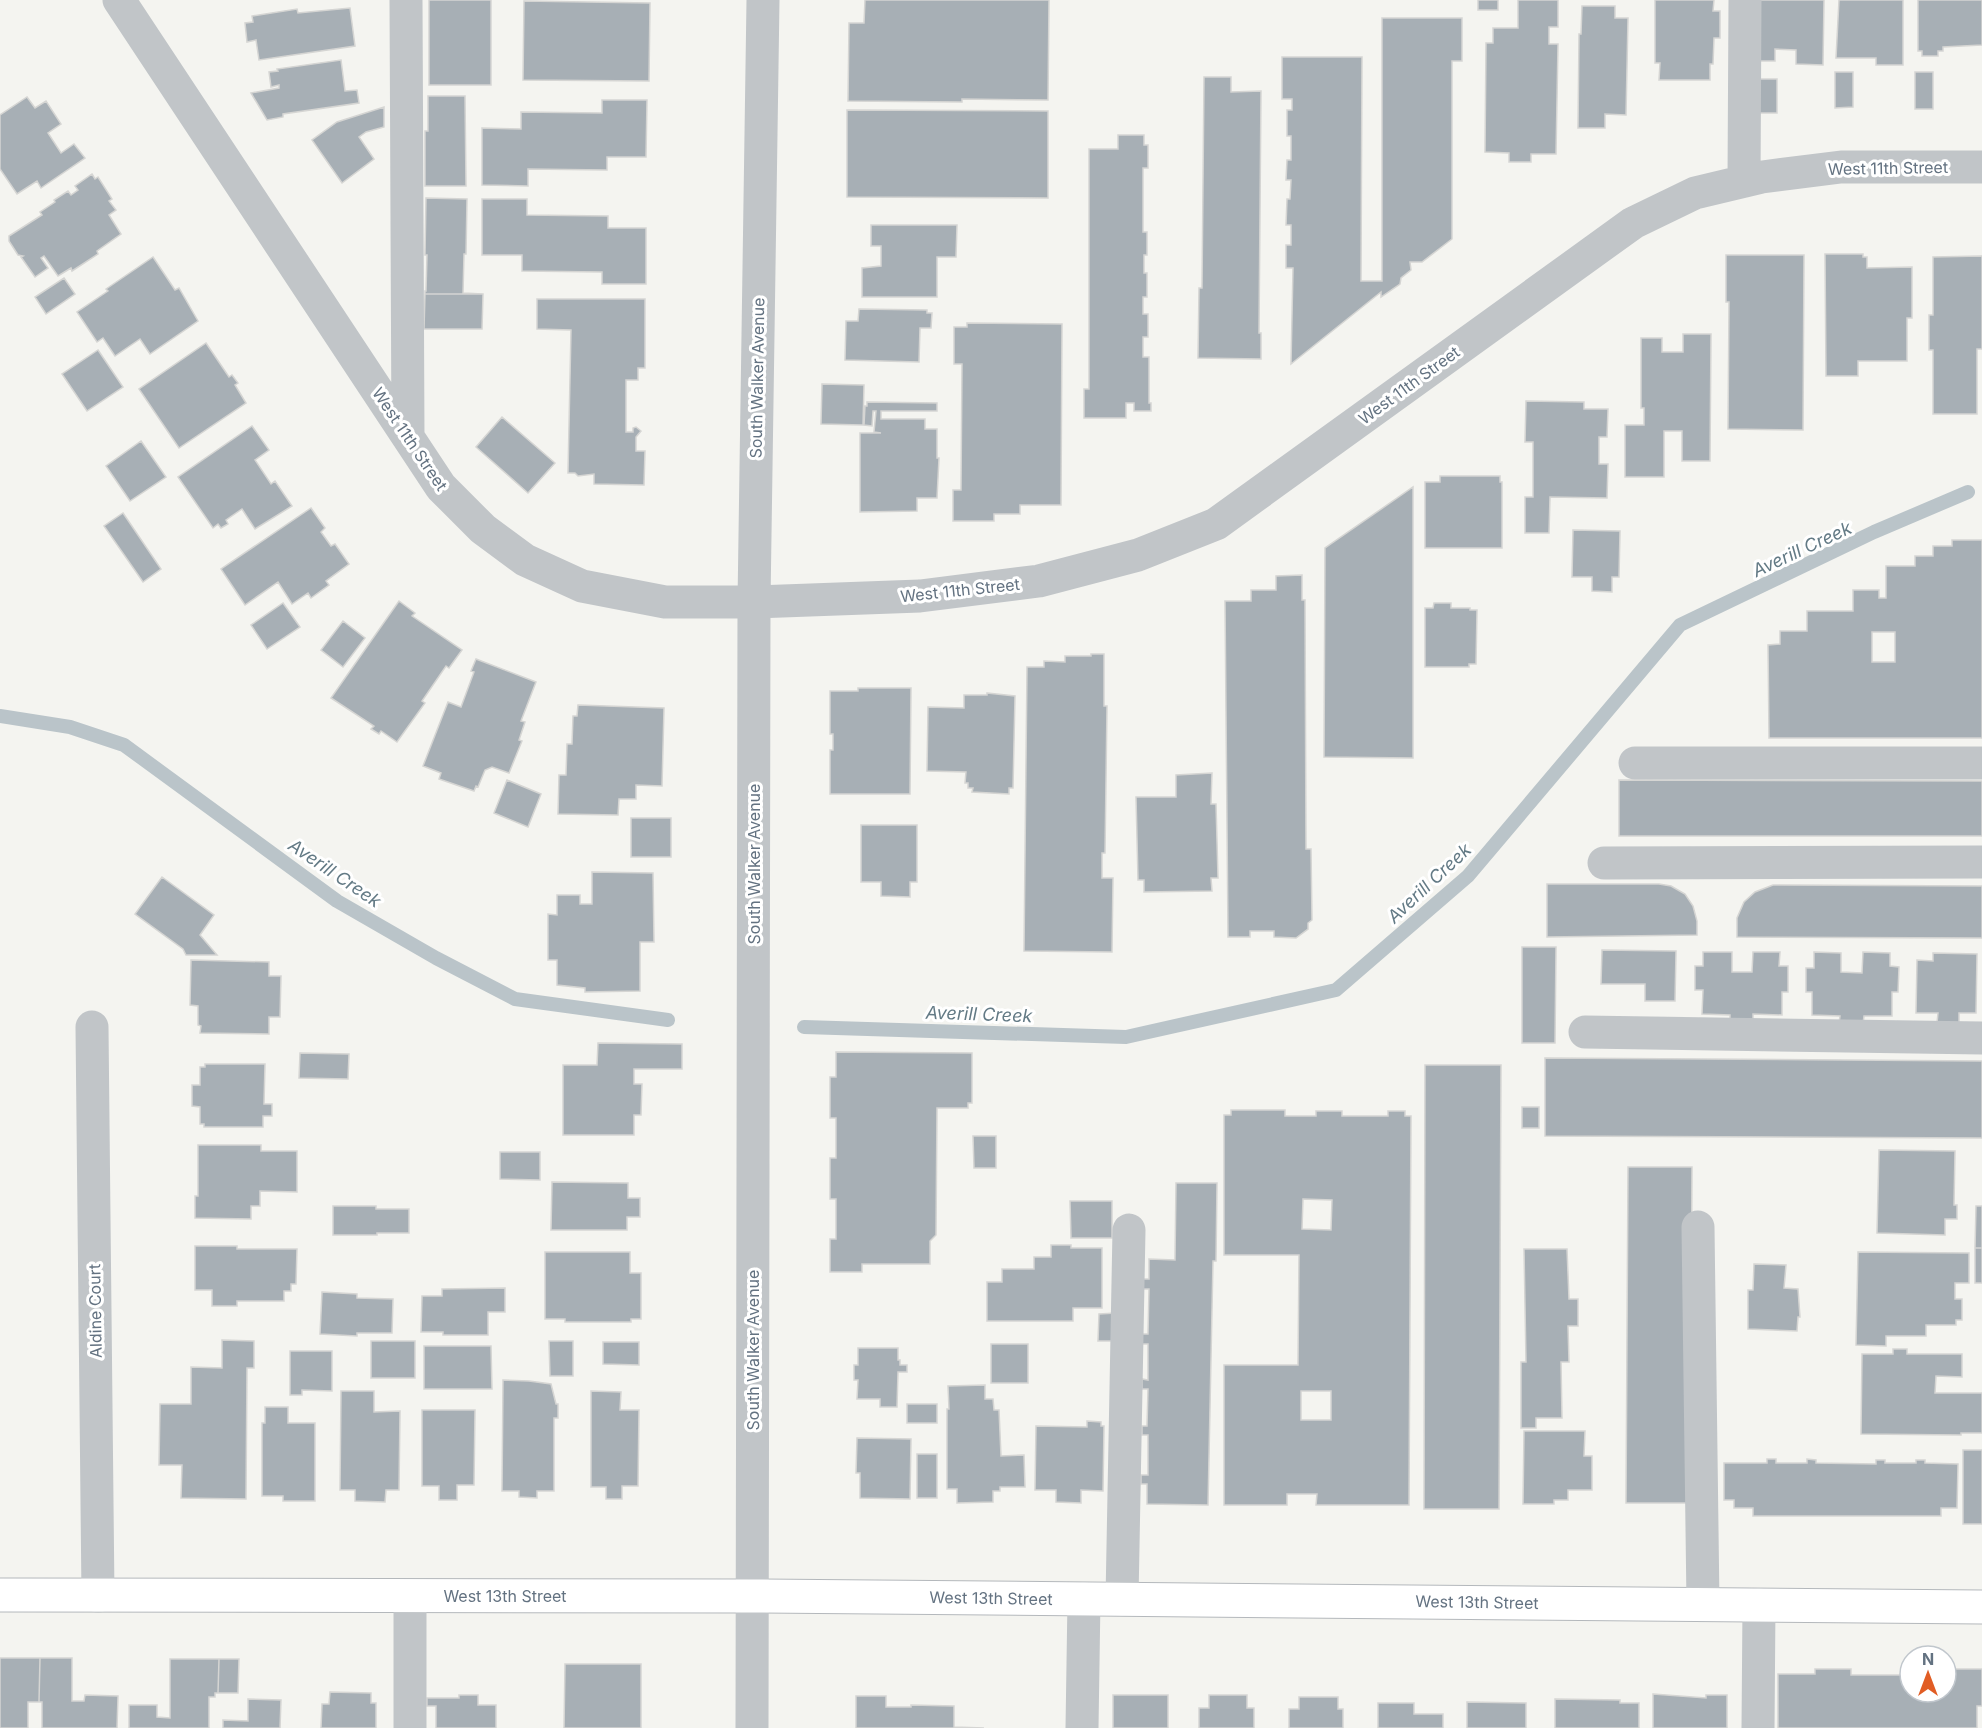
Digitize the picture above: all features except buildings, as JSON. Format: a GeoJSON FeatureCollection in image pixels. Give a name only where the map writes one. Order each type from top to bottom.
{"type":"FeatureCollection","features":[{"type":"Feature","properties":{"kind":"main road","name":"West 13th Street"},"geometry":{"type":"LineString","coordinates":[[0,1595],[753,1596],[1982,1607]]}},
{"type":"Feature","properties":{"kind":"street","name":"West 11th Street"},"geometry":{"type":"LineString","coordinates":[[119,0],[441,487],[483,530],[525,560],[582,586],[665,602],[754,602],[920,596],[1039,581],[1138,555],[1216,524],[1633,223],[1695,193],[1762,177],[1841,167],[1982,167]]}},
{"type":"Feature","properties":{"kind":"street"},"geometry":{"type":"LineString","coordinates":[[406,0],[408,437]]}},
{"type":"Feature","properties":{"kind":"street","name":"South Walker Avenue"},"geometry":{"type":"LineString","coordinates":[[752,1728],[754,602],[763,0]]}},
{"type":"Feature","properties":{"kind":"street"},"geometry":{"type":"LineString","coordinates":[[1744,0],[1744,181]]}},
{"type":"Feature","properties":{"kind":"street"},"geometry":{"type":"LineString","coordinates":[[1635,763],[1982,763]]}},
{"type":"Feature","properties":{"kind":"street"},"geometry":{"type":"LineString","coordinates":[[1604,863],[1982,862]]}},
{"type":"Feature","properties":{"kind":"street","name":"Aldine Court"},"geometry":{"type":"LineString","coordinates":[[92,1026],[98,1596]]}},
{"type":"Feature","properties":{"kind":"street"},"geometry":{"type":"LineString","coordinates":[[1585,1032],[1982,1038]]}},
{"type":"Feature","properties":{"kind":"street"},"geometry":{"type":"LineString","coordinates":[[1698,1227],[1703,1604]]}},
{"type":"Feature","properties":{"kind":"street"},"geometry":{"type":"LineString","coordinates":[[1122,1599],[1129,1230]]}},
{"type":"Feature","properties":{"kind":"street"},"geometry":{"type":"LineString","coordinates":[[410,1596],[410,1728]]}},
{"type":"Feature","properties":{"kind":"street"},"geometry":{"type":"LineString","coordinates":[[1082,1728],[1084,1599]]}},
{"type":"Feature","properties":{"kind":"street"},"geometry":{"type":"LineString","coordinates":[[1758,1728],[1759,1605]]}},
{"type":"Feature","properties":{"kind":"waterway","name":"Averill Creek"},"geometry":{"type":"LineString","coordinates":[[804,1027],[1126,1037],[1336,990],[1468,876],[1680,625],[1874,532],[1968,492]]}},
{"type":"Feature","properties":{"kind":"waterway","name":"Averill Creek"},"geometry":{"type":"LineString","coordinates":[[0,716],[70,727],[124,745],[337,901],[436,958],[515,999],[668,1020]]}}]}
